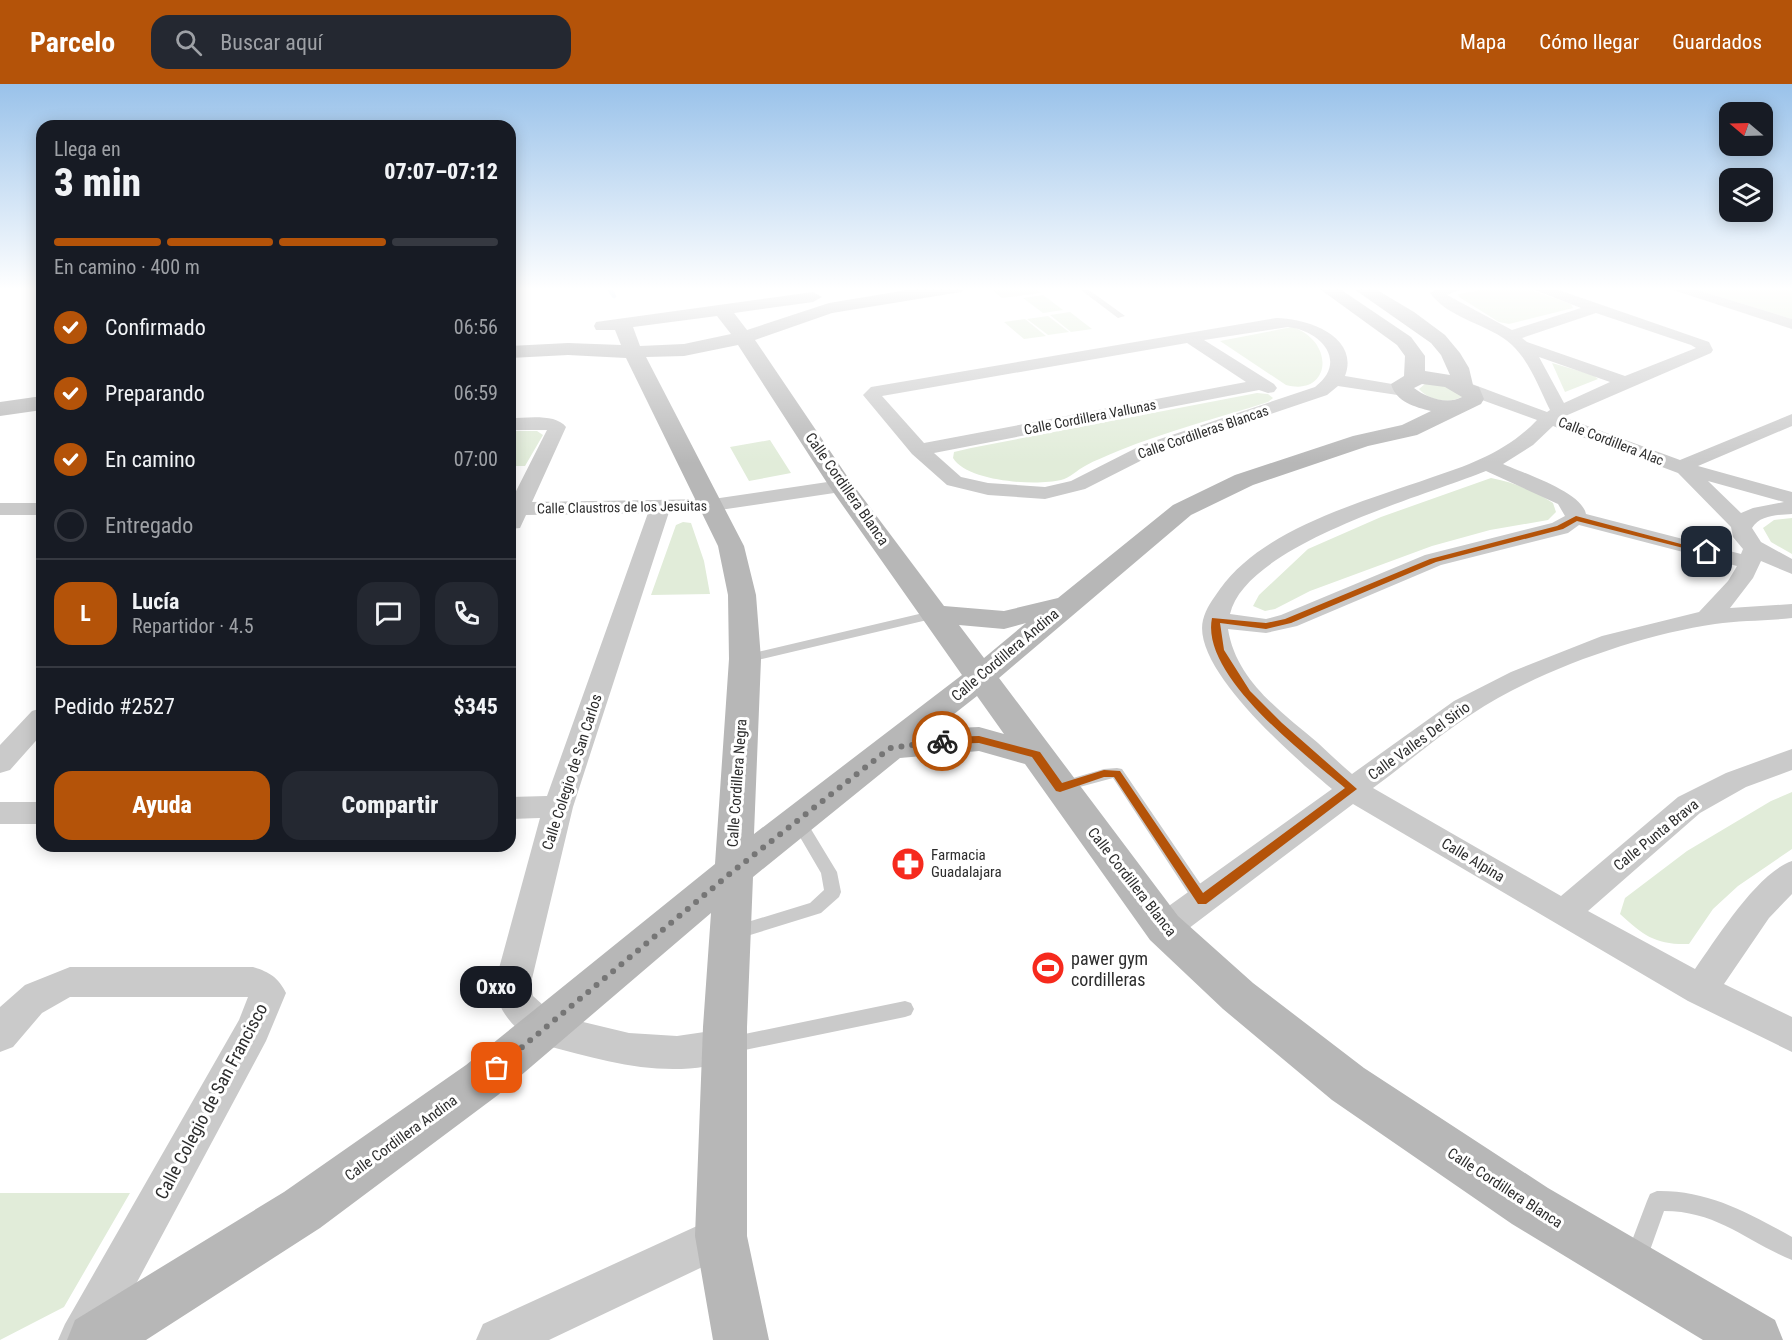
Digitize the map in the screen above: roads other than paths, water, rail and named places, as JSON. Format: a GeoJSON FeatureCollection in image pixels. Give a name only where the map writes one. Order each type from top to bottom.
{"type":"FeatureCollection","features":[{"type":"Feature","properties":{"kind":"street"},"geometry":{"type":"LineString","coordinates":[[516,352],[568,349],[585,346]]}},
{"type":"Feature","properties":{"kind":"street","name":"Calle Cordillera Negra"},"geometry":{"type":"LineString","coordinates":[[632,346],[713,506],[739,570],[745,659],[729,934],[721,1236],[741,1340]]}},
{"type":"Feature","properties":{"kind":"street"},"geometry":{"type":"LineString","coordinates":[[665,346],[684,350],[692,346]]}},
{"type":"Feature","properties":{"kind":"street","name":"Calle Cordillera Blanca"},"geometry":{"type":"LineString","coordinates":[[749,346],[841,486],[1164,928],[1238,996],[1347,1084],[1530,1206],[1755,1340]]}},
{"type":"Feature","properties":{"kind":"street","name":"Calle Cordilleras Blancas"},"geometry":{"type":"LineString","coordinates":[[1145,346],[874,392],[872,398],[945,475],[968,485],[1008,491],[1056,492],[1078,485],[1149,448],[1293,402],[1320,391],[1337,374],[1333,346]]}},
{"type":"Feature","properties":{"kind":"street","name":"Calle Cordilleras Blancas"},"geometry":{"type":"LineString","coordinates":[[1202,346],[1293,402]]}},
{"type":"Feature","properties":{"kind":"street"},"geometry":{"type":"LineString","coordinates":[[1407,346],[1415,356],[1409,386]]}},
{"type":"Feature","properties":{"kind":"street"},"geometry":{"type":"LineString","coordinates":[[1337,374],[1409,386],[1432,404],[1464,396],[1459,365],[1444,346]]}},
{"type":"Feature","properties":{"kind":"street"},"geometry":{"type":"LineString","coordinates":[[1520,346],[1539,369],[1549,414]]}},
{"type":"Feature","properties":{"kind":"street"},"geometry":{"type":"LineString","coordinates":[[1528,346],[1626,382]]}},
{"type":"Feature","properties":{"kind":"street"},"geometry":{"type":"LineString","coordinates":[[1699,346],[1706,348],[1549,414],[1533,436],[1487,464],[1358,512],[1309,532],[1281,547],[1233,586],[1221,603],[1215,620],[1266,626],[1288,621],[1433,560],[1560,528],[1576,518],[1752,556],[1792,567]]}},
{"type":"Feature","properties":{"kind":"street","name":"Calle Cordillera Vallunas"},"geometry":{"type":"LineString","coordinates":[[919,450],[1261,384]]}},
{"type":"Feature","properties":{"kind":"street","name":"Calle Cordillera Andina"},"geometry":{"type":"LineString","coordinates":[[1361,441],[1396,416],[1409,386]]}},
{"type":"Feature","properties":{"kind":"street","name":"Calle Cordillera Andina"},"geometry":{"type":"LineString","coordinates":[[95,1340],[302,1210],[482,1080],[732,872],[980,677],[1158,527],[1198,500],[1244,480],[1361,441],[1409,430],[1464,396]]}},
{"type":"Feature","properties":{"kind":"street","name":"Calle Cordillera Alac"},"geometry":{"type":"LineString","coordinates":[[1464,396],[1549,414],[1681,467],[1792,498]]}},
{"type":"Feature","properties":{"kind":"street"},"geometry":{"type":"LineString","coordinates":[[0,409],[36,404]]}},
{"type":"Feature","properties":{"kind":"street"},"geometry":{"type":"LineString","coordinates":[[0,422],[36,417]]}},
{"type":"Feature","properties":{"kind":"street"},"geometry":{"type":"LineString","coordinates":[[1681,467],[1792,418]]}},
{"type":"Feature","properties":{"kind":"street"},"geometry":{"type":"LineString","coordinates":[[516,424],[549,424],[557,428],[516,509]]}},
{"type":"Feature","properties":{"kind":"street"},"geometry":{"type":"LineString","coordinates":[[1764,432],[1792,438]]}},
{"type":"Feature","properties":{"kind":"street"},"geometry":{"type":"LineString","coordinates":[[1487,464],[1565,500],[1575,510],[1576,518]]}},
{"type":"Feature","properties":{"kind":"street","name":"Calle Cordillera Alac"},"geometry":{"type":"LineString","coordinates":[[1681,467],[1742,526],[1742,533],[1752,556]]}},
{"type":"Feature","properties":{"kind":"street","name":"Calle Claustros de los Jesuitas"},"geometry":{"type":"LineString","coordinates":[[516,515],[713,506],[841,486]]}},
{"type":"Feature","properties":{"kind":"street","name":"Calle Colegio de San Carlos"},"geometry":{"type":"LineString","coordinates":[[544,1029],[520,1007],[513,994],[513,983],[558,807],[660,508]]}},
{"type":"Feature","properties":{"kind":"street"},"geometry":{"type":"LineString","coordinates":[[1742,526],[1746,518],[1757,512],[1792,508]]}},
{"type":"Feature","properties":{"kind":"street"},"geometry":{"type":"LineString","coordinates":[[0,509],[32,509]]}},
{"type":"Feature","properties":{"kind":"street"},"geometry":{"type":"LineString","coordinates":[[0,527],[32,509]]}},
{"type":"Feature","properties":{"kind":"street"},"geometry":{"type":"LineString","coordinates":[[1707,618],[1739,586],[1752,556]]}},
{"type":"Feature","properties":{"kind":"street"},"geometry":{"type":"LineString","coordinates":[[936,614],[1004,620],[1068,603]]}},
{"type":"Feature","properties":{"kind":"street","name":"Calle Valles Del Sirio"},"geometry":{"type":"LineString","coordinates":[[1164,928],[1462,707],[1494,690],[1546,665],[1588,649],[1707,618],[1792,611]]}},
{"type":"Feature","properties":{"kind":"street","name":"Calle Alpina"},"geometry":{"type":"LineString","coordinates":[[1215,620],[1220,650],[1231,672],[1247,693],[1278,725],[1352,789],[1563,914],[1700,990],[1792,1035]]}},
{"type":"Feature","properties":{"kind":"street"},"geometry":{"type":"LineString","coordinates":[[0,763],[36,724]]}},
{"type":"Feature","properties":{"kind":"street"},"geometry":{"type":"LineString","coordinates":[[890,748],[973,739],[1036,755]]}},
{"type":"Feature","properties":{"kind":"street","name":"Calle Punta Brava"},"geometry":{"type":"LineString","coordinates":[[1563,914],[1689,805],[1736,780],[1792,759]]}},
{"type":"Feature","properties":{"kind":"street"},"geometry":{"type":"LineString","coordinates":[[516,808],[558,807]]}},
{"type":"Feature","properties":{"kind":"street"},"geometry":{"type":"LineString","coordinates":[[0,813],[36,813]]}},
{"type":"Feature","properties":{"kind":"street"},"geometry":{"type":"LineString","coordinates":[[1700,990],[1757,909],[1792,874]]}},
{"type":"Feature","properties":{"kind":"street","name":"Calle Colegio de San Francisco"},"geometry":{"type":"LineString","coordinates":[[0,1035],[22,1006],[48,989],[70,981],[253,982],[259,984],[268,993],[254,1029],[81,1340]]}},
{"type":"Feature","properties":{"kind":"street"},"geometry":{"type":"LineString","coordinates":[[544,1029],[629,1050],[677,1053],[725,1046]]}},
{"type":"Feature","properties":{"kind":"street"},"geometry":{"type":"LineString","coordinates":[[500,1340],[721,1236]]}},
{"type":"Feature","properties":{"kind":"lane"},"geometry":{"type":"LineString","coordinates":[[745,659],[936,614]]}},
{"type":"Feature","properties":{"kind":"lane"},"geometry":{"type":"LineString","coordinates":[[1060,788],[1104,774],[1117,773],[1202,900]]}},
{"type":"Feature","properties":{"kind":"lane"},"geometry":{"type":"LineString","coordinates":[[729,934],[815,908],[832,892],[830,872],[798,820]]}},
{"type":"Feature","properties":{"kind":"lane"},"geometry":{"type":"LineString","coordinates":[[725,1046],[905,1009]]}},
{"type":"Feature","properties":{"kind":"lane"},"geometry":{"type":"LineString","coordinates":[[1633,1268],[1647,1223],[1657,1201],[1695,1202],[1718,1209],[1792,1249]]}},
{"type":"Feature","properties":{"kind":"place","name":"Farmacia Guadalajara"},"geometry":{"type":"Point","coordinates":[908,864]}},
{"type":"Feature","properties":{"kind":"place","name":"pawer gym cordilleras"},"geometry":{"type":"Point","coordinates":[1048,968]}},
{"type":"Feature","properties":{"kind":"place","name":"Oxxo"},"geometry":{"type":"Point","coordinates":[497,1068]}}]}
